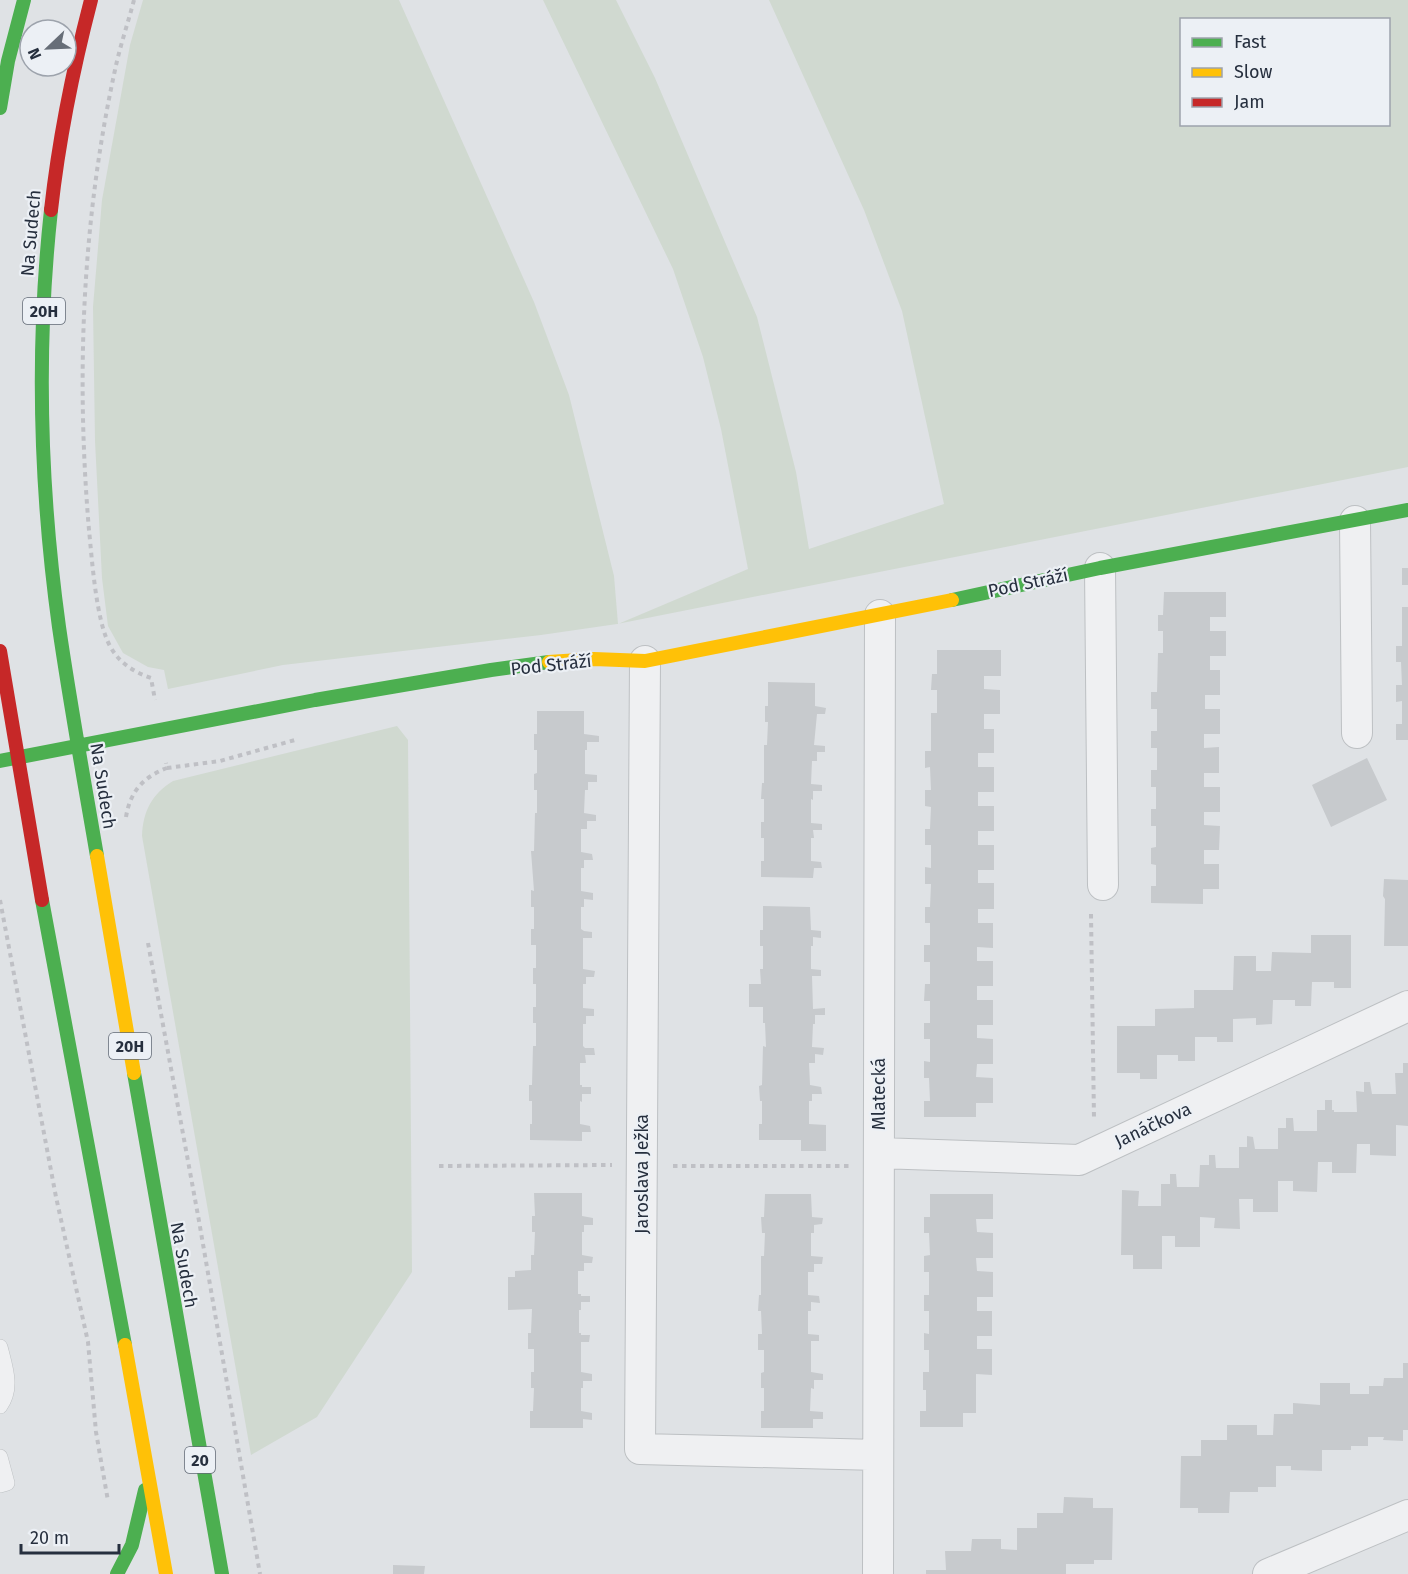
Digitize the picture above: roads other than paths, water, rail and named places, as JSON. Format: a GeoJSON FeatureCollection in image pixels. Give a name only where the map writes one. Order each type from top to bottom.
{"type":"FeatureCollection","features":[{"type":"Feature","properties":{"kind":"main road"},"geometry":{"type":"LineString","coordinates":[[0,108],[8,61],[24,0]]}},
{"type":"Feature","properties":{"kind":"main road","name":"Na Sudech"},"geometry":{"type":"LineString","coordinates":[[91,0],[74,65],[56,164],[45,264],[42,366],[44,471],[57,602],[78,748],[180,1345],[222,1574]]}},
{"type":"Feature","properties":{"kind":"main road","name":"Pod Stráží"},"geometry":{"type":"LineString","coordinates":[[0,761],[78,748],[360,691],[564,661],[645,661],[880,615],[1100,568],[1408,510]]}},
{"type":"Feature","properties":{"kind":"main road"},"geometry":{"type":"LineString","coordinates":[[0,651],[69,1050],[106,1236],[166,1574]]}},
{"type":"Feature","properties":{"kind":"main road"},"geometry":{"type":"LineString","coordinates":[[117,1574],[127,1560],[136,1530],[148,1470]]}},
{"type":"Feature","properties":{"kind":"street"},"geometry":{"type":"LineString","coordinates":[[1355,521],[1357,734]]}},
{"type":"Feature","properties":{"kind":"street"},"geometry":{"type":"LineString","coordinates":[[1100,568],[1103,885]]}},
{"type":"Feature","properties":{"kind":"street","name":"Mlatecká"},"geometry":{"type":"LineString","coordinates":[[878,1574],[880,615]]}},
{"type":"Feature","properties":{"kind":"street","name":"Jaroslava Ježka"},"geometry":{"type":"LineString","coordinates":[[645,661],[640,1449],[878,1455]]}},
{"type":"Feature","properties":{"kind":"street","name":"Janáčkova"},"geometry":{"type":"LineString","coordinates":[[879,1153],[1079,1160],[1408,1006]]}},
{"type":"Feature","properties":{"kind":"street"},"geometry":{"type":"LineString","coordinates":[[1268,1574],[1408,1515]]}},
{"type":"Feature","properties":{"kind":"lane"},"geometry":{"type":"LineString","coordinates":[[0,1347],[7,1377],[7,1389],[0,1406]]}},
{"type":"Feature","properties":{"kind":"lane"},"geometry":{"type":"LineString","coordinates":[[0,1457],[7,1483],[0,1485]]}}]}
